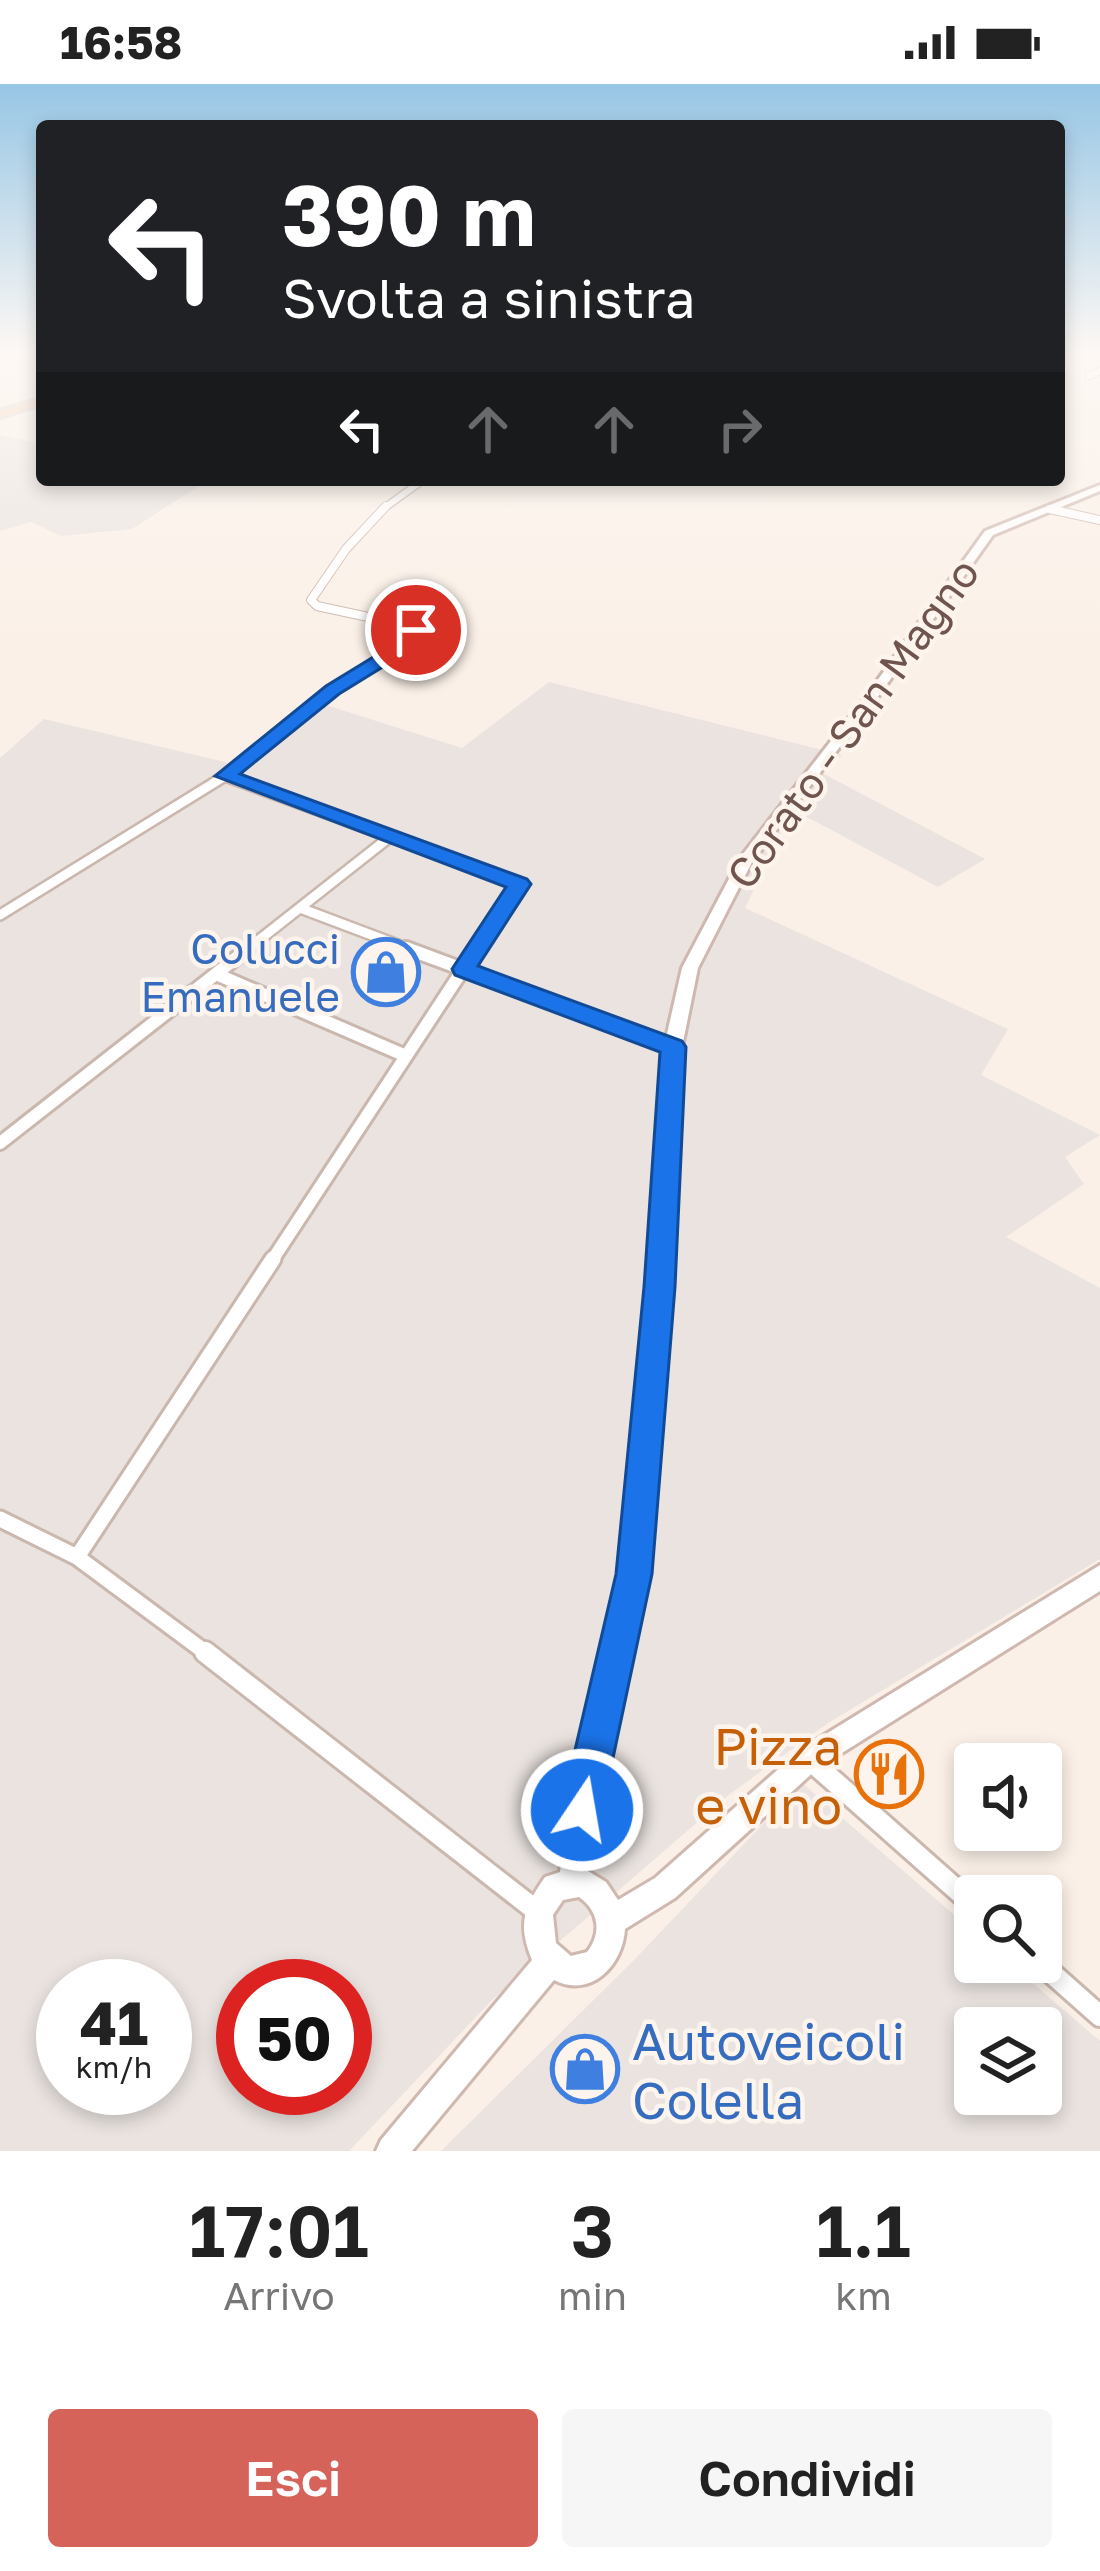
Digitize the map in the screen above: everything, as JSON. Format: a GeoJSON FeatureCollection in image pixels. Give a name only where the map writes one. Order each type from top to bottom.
{"type":"FeatureCollection","features":[{"type":"Feature","properties":{"kind":"main road","name":"Corato - San Magno"},"geometry":{"type":"LineString","coordinates":[[573,1881],[582,1810],[634,1574],[659,1287],[673,1047],[690,968],[745,861],[873,695],[989,533],[1100,488]]}},
{"type":"Feature","properties":{"kind":"main road"},"geometry":{"type":"LineString","coordinates":[[613,1921],[665,1888],[809,1760],[1100,1577]]}},
{"type":"Feature","properties":{"kind":"main road"},"geometry":{"type":"LineString","coordinates":[[573,1881],[599,1892],[613,1921],[607,1952],[593,1966],[575,1972],[550,1960],[538,1938],[538,1912],[548,1893],[573,1881]]}},
{"type":"Feature","properties":{"kind":"main road"},"geometry":{"type":"LineString","coordinates":[[392,2151],[550,1960]]}},
{"type":"Feature","properties":{"kind":"street"},"geometry":{"type":"LineString","coordinates":[[0,915],[225,776],[332,690],[416,637],[410,626],[317,606],[311,600],[348,548],[412,486]]}},
{"type":"Feature","properties":{"kind":"street"},"geometry":{"type":"LineString","coordinates":[[1050,509],[1100,520]]}},
{"type":"Feature","properties":{"kind":"street"},"geometry":{"type":"LineString","coordinates":[[77,1557],[519,884],[225,776]]}},
{"type":"Feature","properties":{"kind":"street"},"geometry":{"type":"LineString","coordinates":[[0,1143],[392,836]]}},
{"type":"Feature","properties":{"kind":"street"},"geometry":{"type":"LineString","coordinates":[[299,908],[673,1047]]}},
{"type":"Feature","properties":{"kind":"street"},"geometry":{"type":"LineString","coordinates":[[216,974],[406,1056]]}},
{"type":"Feature","properties":{"kind":"street"},"geometry":{"type":"LineString","coordinates":[[0,1519],[77,1557],[157,1613],[538,1912]]}},
{"type":"Feature","properties":{"kind":"street"},"geometry":{"type":"LineString","coordinates":[[809,1760],[954,1888]]}},
{"type":"Feature","properties":{"kind":"street"},"geometry":{"type":"LineString","coordinates":[[1062,1982],[1100,2016]]}},
{"type":"Feature","properties":{"kind":"shaded area"},"geometry":{"type":"Polygon","coordinates":[[[0,449],[36,449],[36,486],[199,486],[132,529],[61,536],[31,522],[0,531],[0,449]]]}},
{"type":"Feature","properties":{"kind":"shaded area"},"geometry":{"type":"Polygon","coordinates":[[[549,682],[842,755],[822,773],[985,859],[938,887],[792,809],[745,908],[1008,1029],[981,1075],[1100,1135],[1065,1157],[1084,1184],[1006,1237],[1100,1288],[1100,1559],[828,1723],[730,1794],[494,1998],[349,2151],[0,2151],[0,758],[44,719],[233,764],[313,701],[462,748],[549,682]]]}},
{"type":"Feature","properties":{"kind":"shaded area"},"geometry":{"type":"Polygon","coordinates":[[[802,1783],[954,1915],[954,1983],[1032,1983],[1060,2007],[954,2007],[954,2115],[1062,2115],[1062,2008],[1100,2041],[1100,2151],[441,2151],[636,1958],[802,1783]]]}},
{"type":"Feature","properties":{"kind":"place","name":"Colucci Emanuele"},"geometry":{"type":"Point","coordinates":[386,972]}},
{"type":"Feature","properties":{"kind":"place","name":"Pizza e vino"},"geometry":{"type":"Point","coordinates":[889,1774]}},
{"type":"Feature","properties":{"kind":"place","name":"Autoveicoli Colella"},"geometry":{"type":"Point","coordinates":[585,2069]}},
{"type":"Feature","properties":{"kind":"route"},"geometry":{"type":"LineString","coordinates":[[416,630],[414,640],[332,690],[225,776],[519,884],[464,969],[673,1047],[659,1287],[634,1574],[582,1810]]}}]}
